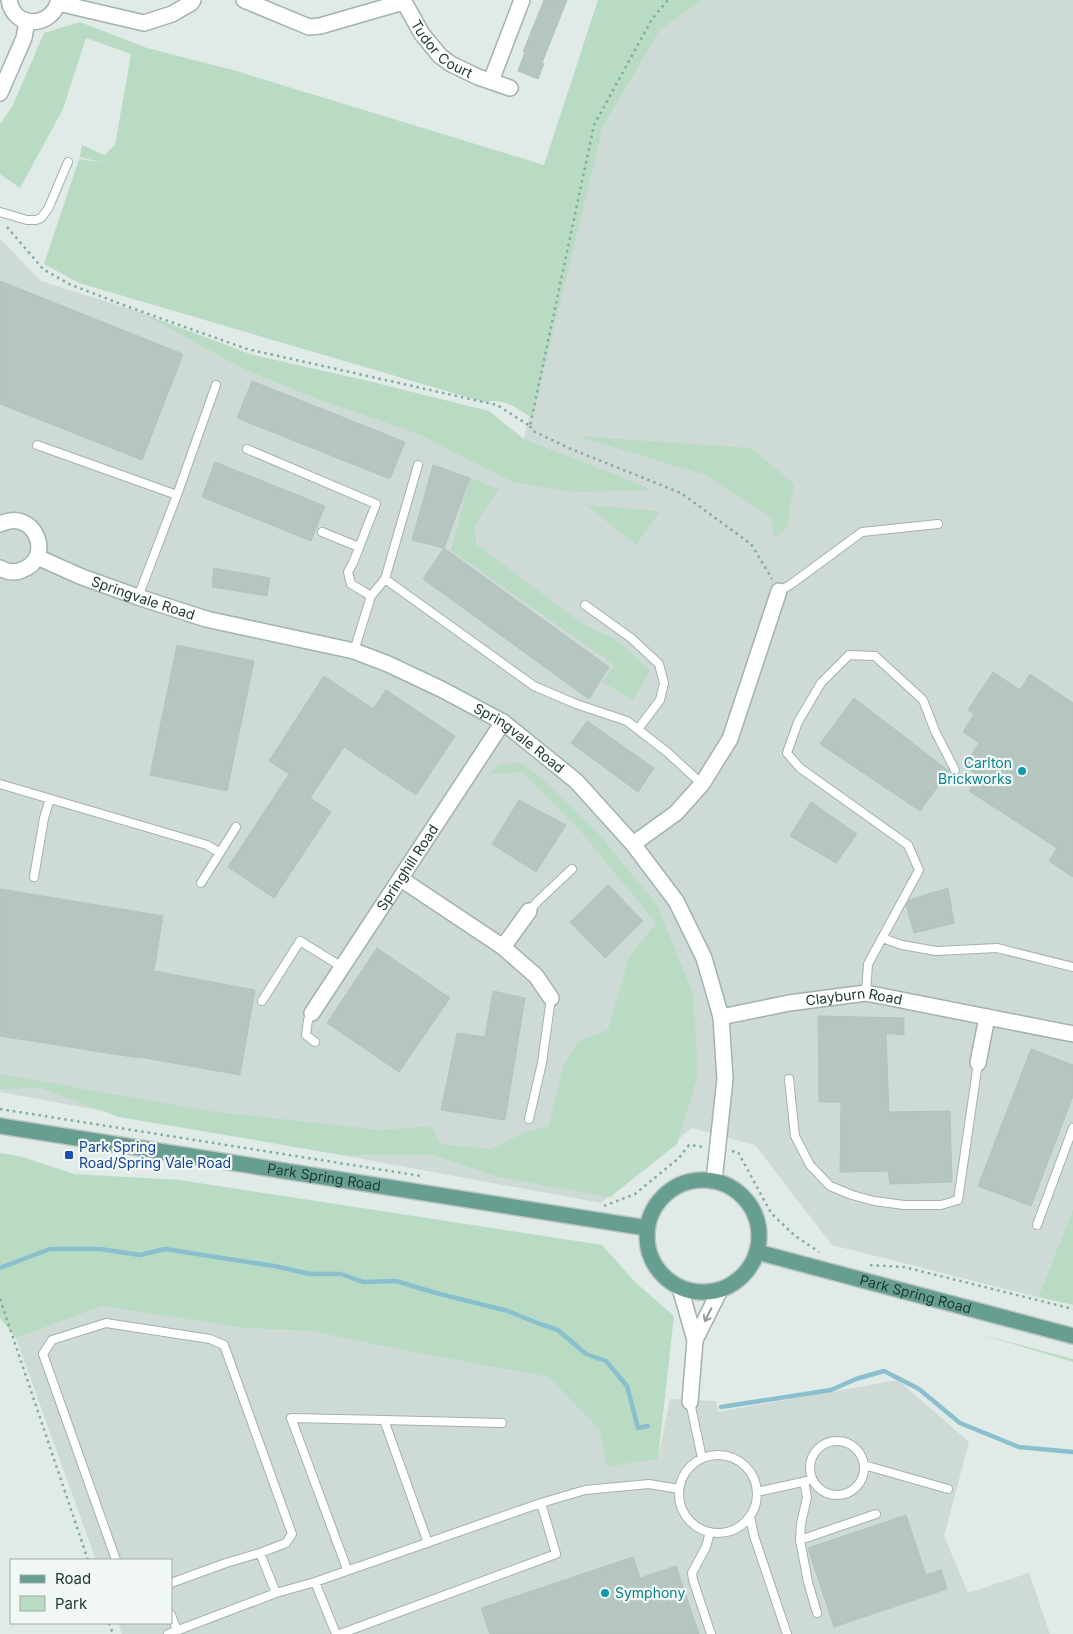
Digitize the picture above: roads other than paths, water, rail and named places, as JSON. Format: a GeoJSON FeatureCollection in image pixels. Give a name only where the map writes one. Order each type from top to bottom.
{"type":"FeatureCollection","features":[{"type":"Feature","properties":{"kind":"main road","name":"Park Spring Road"},"geometry":{"type":"LineString","coordinates":[[0,1126],[646,1228]]}},
{"type":"Feature","properties":{"kind":"main road"},"geometry":{"type":"LineString","coordinates":[[699,1180],[714,1181],[729,1186],[741,1195],[751,1207],[757,1221],[759,1236],[757,1252],[752,1264],[733,1284],[720,1290],[700,1292],[680,1288],[664,1278],[653,1264],[647,1246],[646,1228],[651,1213],[659,1200],[670,1190],[684,1183],[699,1180]]}},
{"type":"Feature","properties":{"kind":"main road","name":"Park Spring Road"},"geometry":{"type":"LineString","coordinates":[[757,1252],[1073,1336]]}},
{"type":"Feature","properties":{"kind":"street"},"geometry":{"type":"LineString","coordinates":[[9,0],[12,11],[18,17],[27,21],[40,21],[48,18],[58,2],[144,23],[172,14],[193,0]]}},
{"type":"Feature","properties":{"kind":"street","name":"Tudor Court"},"geometry":{"type":"LineString","coordinates":[[244,0],[308,27],[320,26],[403,1],[422,34],[440,56],[451,64],[478,77],[510,88]]}},
{"type":"Feature","properties":{"kind":"street","name":"Tudor Court"},"geometry":{"type":"LineString","coordinates":[[491,81],[522,0]]}},
{"type":"Feature","properties":{"kind":"street"},"geometry":{"type":"LineString","coordinates":[[0,93],[24,38],[27,21]]}},
{"type":"Feature","properties":{"kind":"street"},"geometry":{"type":"LineString","coordinates":[[0,524],[13,520],[27,524],[33,529],[39,542],[39,550],[33,563],[20,571],[1,573]]}},
{"type":"Feature","properties":{"kind":"street","name":"Springvale Road"},"geometry":{"type":"LineString","coordinates":[[37,557],[82,577],[206,619],[354,651],[388,664],[441,689],[503,722],[576,781],[633,844],[676,901],[704,958],[722,1017],[725,1079],[714,1181]]}},
{"type":"Feature","properties":{"kind":"street"},"geometry":{"type":"LineString","coordinates":[[633,844],[676,814],[702,784],[730,739],[779,591]]}},
{"type":"Feature","properties":{"kind":"street","name":"Springhill Road"},"geometry":{"type":"LineString","coordinates":[[312,1014],[503,722]]}},
{"type":"Feature","properties":{"kind":"street"},"geometry":{"type":"LineString","coordinates":[[401,879],[504,947],[536,976],[550,998]]}},
{"type":"Feature","properties":{"kind":"street"},"geometry":{"type":"LineString","coordinates":[[504,947],[529,911]]}},
{"type":"Feature","properties":{"kind":"street","name":"Clayburn Road"},"geometry":{"type":"LineString","coordinates":[[722,1017],[789,1003],[866,993],[1073,1034]]}},
{"type":"Feature","properties":{"kind":"street"},"geometry":{"type":"LineString","coordinates":[[978,1064],[987,1017]]}},
{"type":"Feature","properties":{"kind":"street"},"geometry":{"type":"LineString","coordinates":[[680,1288],[695,1340],[690,1402]]}},
{"type":"Feature","properties":{"kind":"street"},"geometry":{"type":"LineString","coordinates":[[695,1340],[720,1290]]}},
{"type":"Feature","properties":{"kind":"lane"},"geometry":{"type":"LineString","coordinates":[[2,216],[27,220],[41,218],[48,209],[68,162]]}},
{"type":"Feature","properties":{"kind":"lane"},"geometry":{"type":"LineString","coordinates":[[138,597],[216,385]]}},
{"type":"Feature","properties":{"kind":"lane"},"geometry":{"type":"LineString","coordinates":[[38,445],[177,495]]}},
{"type":"Feature","properties":{"kind":"lane"},"geometry":{"type":"LineString","coordinates":[[247,449],[376,504],[348,572],[352,584],[371,596]]}},
{"type":"Feature","properties":{"kind":"lane"},"geometry":{"type":"LineString","coordinates":[[354,651],[371,596],[385,579],[418,465]]}},
{"type":"Feature","properties":{"kind":"lane"},"geometry":{"type":"LineString","coordinates":[[779,591],[862,532],[938,524]]}},
{"type":"Feature","properties":{"kind":"lane"},"geometry":{"type":"LineString","coordinates":[[322,532],[359,547]]}},
{"type":"Feature","properties":{"kind":"lane"},"geometry":{"type":"LineString","coordinates":[[385,579],[534,686],[576,704],[627,721],[667,752],[702,784]]}},
{"type":"Feature","properties":{"kind":"lane"},"geometry":{"type":"LineString","coordinates":[[585,605],[631,638],[659,664],[664,683],[660,700],[638,729]]}},
{"type":"Feature","properties":{"kind":"lane"},"geometry":{"type":"LineString","coordinates":[[866,993],[868,964],[919,870],[908,845],[800,768],[787,753],[798,722],[821,683],[849,655],[875,656],[923,700],[935,731],[955,770]]}},
{"type":"Feature","properties":{"kind":"lane"},"geometry":{"type":"LineString","coordinates":[[0,784],[207,845],[220,853]]}},
{"type":"Feature","properties":{"kind":"lane"},"geometry":{"type":"LineString","coordinates":[[34,878],[43,825],[50,799]]}},
{"type":"Feature","properties":{"kind":"lane"},"geometry":{"type":"LineString","coordinates":[[201,883],[236,826]]}},
{"type":"Feature","properties":{"kind":"lane"},"geometry":{"type":"LineString","coordinates":[[529,911],[572,869]]}},
{"type":"Feature","properties":{"kind":"lane"},"geometry":{"type":"LineString","coordinates":[[882,938],[902,945],[936,951],[997,948],[1073,967]]}},
{"type":"Feature","properties":{"kind":"lane"},"geometry":{"type":"LineString","coordinates":[[262,1001],[300,941],[342,967]]}},
{"type":"Feature","properties":{"kind":"lane"},"geometry":{"type":"LineString","coordinates":[[530,1119],[542,1064],[550,998]]}},
{"type":"Feature","properties":{"kind":"lane"},"geometry":{"type":"LineString","coordinates":[[312,1014],[308,1020],[306,1035],[315,1042]]}},
{"type":"Feature","properties":{"kind":"lane"},"geometry":{"type":"LineString","coordinates":[[789,1079],[795,1136],[810,1166],[830,1186],[874,1201],[904,1205],[941,1205],[958,1200],[978,1064]]}},
{"type":"Feature","properties":{"kind":"lane"},"geometry":{"type":"LineString","coordinates":[[1037,1225],[1073,1128]]}},
{"type":"Feature","properties":{"kind":"lane"},"geometry":{"type":"LineString","coordinates":[[116,1559],[43,1354],[52,1340],[106,1323],[210,1339],[224,1345],[292,1534],[286,1543],[172,1583]]}},
{"type":"Feature","properties":{"kind":"lane"},"geometry":{"type":"LineString","coordinates":[[690,1402],[702,1458]]}},
{"type":"Feature","properties":{"kind":"lane"},"geometry":{"type":"LineString","coordinates":[[346,1570],[291,1418],[502,1423]]}},
{"type":"Feature","properties":{"kind":"lane"},"geometry":{"type":"LineString","coordinates":[[384,1420],[428,1543]]}},
{"type":"Feature","properties":{"kind":"lane"},"geometry":{"type":"LineString","coordinates":[[834,1441],[843,1441],[851,1444],[862,1457],[864,1465],[860,1483],[853,1490],[844,1494],[834,1495],[825,1492],[817,1486],[810,1470],[814,1454],[826,1443],[834,1441]]}},
{"type":"Feature","properties":{"kind":"lane"},"geometry":{"type":"LineString","coordinates":[[714,1454],[727,1455],[739,1460],[748,1468],[755,1479],[756,1505],[742,1525],[721,1533],[710,1532],[696,1526],[686,1516],[680,1503],[679,1488],[683,1476],[691,1465],[702,1458],[714,1454]]}},
{"type":"Feature","properties":{"kind":"lane"},"geometry":{"type":"LineString","coordinates":[[864,1465],[948,1489]]}},
{"type":"Feature","properties":{"kind":"lane"},"geometry":{"type":"LineString","coordinates":[[757,1492],[804,1482],[812,1478]]}},
{"type":"Feature","properties":{"kind":"lane"},"geometry":{"type":"LineString","coordinates":[[804,1482],[807,1497],[801,1524],[800,1540],[808,1582],[817,1613]]}},
{"type":"Feature","properties":{"kind":"lane"},"geometry":{"type":"LineString","coordinates":[[168,1634],[276,1593],[314,1582],[541,1503],[585,1490],[649,1484],[679,1488]]}},
{"type":"Feature","properties":{"kind":"lane"},"geometry":{"type":"LineString","coordinates":[[340,1634],[556,1554],[541,1503]]}},
{"type":"Feature","properties":{"kind":"lane"},"geometry":{"type":"LineString","coordinates":[[800,1540],[876,1514]]}},
{"type":"Feature","properties":{"kind":"lane"},"geometry":{"type":"LineString","coordinates":[[750,1516],[754,1536],[787,1634]]}},
{"type":"Feature","properties":{"kind":"lane"},"geometry":{"type":"LineString","coordinates":[[710,1532],[706,1547],[692,1572],[711,1634]]}},
{"type":"Feature","properties":{"kind":"lane"},"geometry":{"type":"LineString","coordinates":[[260,1553],[276,1593]]}},
{"type":"Feature","properties":{"kind":"lane"},"geometry":{"type":"LineString","coordinates":[[314,1582],[336,1634]]}},
{"type":"Feature","properties":{"kind":"lane"},"geometry":{"type":"LineString","coordinates":[[172,1618],[177,1630]]}},
{"type":"Feature","properties":{"kind":"waterway"},"geometry":{"type":"LineString","coordinates":[[0,1268],[50,1249],[100,1249],[140,1255],[165,1249],[274,1266],[310,1274],[341,1274],[363,1282],[396,1281],[508,1311],[558,1330],[586,1354],[606,1361],[627,1386],[638,1428],[648,1426]]}},
{"type":"Feature","properties":{"kind":"waterway"},"geometry":{"type":"LineString","coordinates":[[721,1407],[831,1390],[856,1379],[884,1371],[919,1389],[960,1423],[1019,1447],[1073,1452]]}},
{"type":"Feature","properties":{"kind":"place","name":"Carlton Brickworks"},"geometry":{"type":"Point","coordinates":[1022,771]}},
{"type":"Feature","properties":{"kind":"place","name":"Park Spring Road/Spring Vale Road"},"geometry":{"type":"Point","coordinates":[69,1155]}},
{"type":"Feature","properties":{"kind":"place","name":"Symphony"},"geometry":{"type":"Point","coordinates":[605,1593]}}]}
